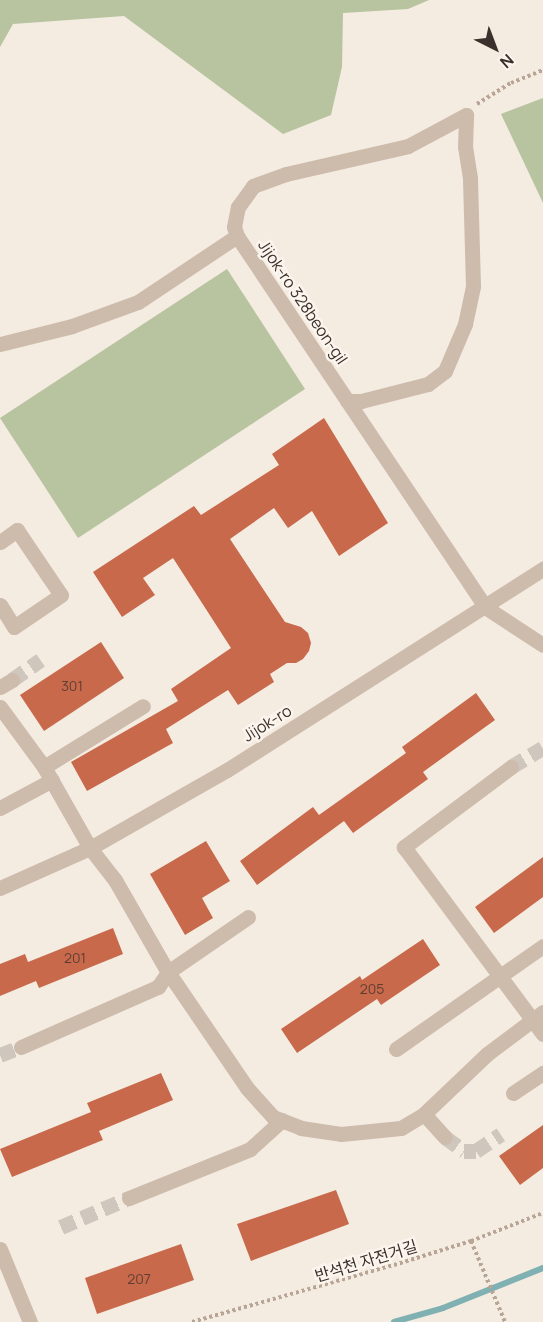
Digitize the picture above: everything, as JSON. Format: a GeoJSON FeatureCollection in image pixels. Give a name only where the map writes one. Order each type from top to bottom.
{"type":"FeatureCollection","features":[{"type":"Feature","properties":{"kind":"street"},"geometry":{"type":"LineString","coordinates":[[237,236],[234,226],[238,207],[253,186],[286,174],[408,146],[466,115],[465,147],[470,178],[473,286],[465,324],[445,370],[428,384],[362,401],[347,401]]}},
{"type":"Feature","properties":{"kind":"street","name":"Jijok-ro 328beon-gil"},"geometry":{"type":"LineString","coordinates":[[0,344],[72,326],[138,302],[237,236],[485,607]]}},
{"type":"Feature","properties":{"kind":"street"},"geometry":{"type":"LineString","coordinates":[[0,542],[17,530],[61,595],[14,627],[0,605]]}},
{"type":"Feature","properties":{"kind":"street","name":"Jijok-ro"},"geometry":{"type":"LineString","coordinates":[[0,888],[90,848],[227,770],[543,569]]}},
{"type":"Feature","properties":{"kind":"street"},"geometry":{"type":"LineString","coordinates":[[485,607],[543,645]]}},
{"type":"Feature","properties":{"kind":"street"},"geometry":{"type":"LineString","coordinates":[[0,808],[143,706]]}},
{"type":"Feature","properties":{"kind":"street"},"geometry":{"type":"LineString","coordinates":[[0,707],[48,773],[90,848],[115,880],[168,972],[247,1088],[273,1117],[302,1128],[341,1134],[401,1128],[424,1114],[487,1054],[538,1016]]}},
{"type":"Feature","properties":{"kind":"street"},"geometry":{"type":"LineString","coordinates":[[511,767],[404,847],[500,976],[538,1016],[543,1034]]}},
{"type":"Feature","properties":{"kind":"street"},"geometry":{"type":"LineString","coordinates":[[21,1047],[158,987],[168,972],[248,916]]}},
{"type":"Feature","properties":{"kind":"street"},"geometry":{"type":"LineString","coordinates":[[396,1049],[543,946]]}},
{"type":"Feature","properties":{"kind":"street"},"geometry":{"type":"LineString","coordinates":[[513,1093],[543,1073]]}},
{"type":"Feature","properties":{"kind":"street"},"geometry":{"type":"LineString","coordinates":[[424,1114],[445,1137]]}},
{"type":"Feature","properties":{"kind":"street"},"geometry":{"type":"LineString","coordinates":[[129,1198],[250,1149],[282,1120]]}},
{"type":"Feature","properties":{"kind":"street"},"geometry":{"type":"LineString","coordinates":[[0,1249],[30,1322]]}},
{"type":"Feature","properties":{"kind":"path"},"geometry":{"type":"LineString","coordinates":[[466,115],[472,106],[511,82],[543,70]]}},
{"type":"Feature","properties":{"kind":"path","name":"반석천 자전거길"},"geometry":{"type":"LineString","coordinates":[[192,1322],[265,1303],[471,1241],[543,1213]]}},
{"type":"Feature","properties":{"kind":"path"},"geometry":{"type":"LineString","coordinates":[[471,1241],[504,1321]]}},
{"type":"Feature","properties":{"kind":"green space"},"geometry":{"type":"Polygon","coordinates":[[[0,0],[429,0],[408,9],[343,13],[342,67],[331,115],[283,134],[124,16],[13,24],[0,47],[0,0]]]}},
{"type":"Feature","properties":{"kind":"green space"},"geometry":{"type":"Polygon","coordinates":[[[543,98],[543,203],[501,114],[543,98]]]}},
{"type":"Feature","properties":{"kind":"green space"},"geometry":{"type":"Polygon","coordinates":[[[227,269],[305,389],[78,538],[0,418],[227,269]]]}},
{"type":"Feature","properties":{"kind":"building"},"geometry":{"type":"Polygon","coordinates":[[[324,418],[388,523],[339,556],[312,511],[288,528],[274,508],[230,539],[285,622],[301,627],[308,633],[311,643],[309,651],[303,659],[296,663],[287,663],[270,674],[274,682],[238,705],[228,690],[166,729],[173,743],[87,791],[71,762],[178,701],[171,689],[231,648],[173,558],[143,578],[155,595],[122,617],[93,572],[194,506],[201,515],[279,465],[272,454],[324,418]]]}},
{"type":"Feature","properties":{"kind":"building"},"geometry":{"type":"Polygon","coordinates":[[[101,642],[124,678],[44,731],[20,695],[101,642]]]}},
{"type":"Feature","properties":{"kind":"building"},"geometry":{"type":"Polygon","coordinates":[[[476,693],[495,720],[423,772],[428,779],[353,833],[344,821],[257,885],[240,861],[313,807],[319,815],[406,753],[402,747],[476,693]]]}},
{"type":"Feature","properties":{"kind":"building"},"geometry":{"type":"Polygon","coordinates":[[[206,841],[230,881],[202,898],[213,918],[185,935],[150,874],[206,841]]]}},
{"type":"Feature","properties":{"kind":"building"},"geometry":{"type":"Polygon","coordinates":[[[543,857],[543,897],[494,933],[475,907],[543,857]]]}},
{"type":"Feature","properties":{"kind":"building"},"geometry":{"type":"Polygon","coordinates":[[[113,928],[123,954],[39,988],[36,981],[0,996],[0,964],[25,954],[28,962],[113,928]]]}},
{"type":"Feature","properties":{"kind":"building"},"geometry":{"type":"Polygon","coordinates":[[[423,939],[440,965],[381,1005],[377,999],[297,1053],[281,1029],[360,976],[362,980],[423,939]]]}},
{"type":"Feature","properties":{"kind":"building"},"geometry":{"type":"Polygon","coordinates":[[[161,1073],[173,1100],[99,1131],[103,1140],[12,1177],[0,1149],[91,1112],[87,1103],[161,1073]]]}},
{"type":"Feature","properties":{"kind":"building"},"geometry":{"type":"Polygon","coordinates":[[[543,1125],[543,1168],[520,1185],[499,1156],[543,1125]]]}},
{"type":"Feature","properties":{"kind":"building"},"geometry":{"type":"Polygon","coordinates":[[[336,1190],[349,1224],[251,1261],[237,1224],[336,1190]]]}},
{"type":"Feature","properties":{"kind":"building"},"geometry":{"type":"Polygon","coordinates":[[[181,1244],[194,1280],[97,1314],[85,1278],[181,1244]]]}},
{"type":"Feature","properties":{"kind":"waterway"},"geometry":{"type":"LineString","coordinates":[[394,1322],[443,1308],[543,1268]]}},
{"type":"Feature","properties":{"kind":"tunnel"},"geometry":{"type":"LineString","coordinates":[[12,680],[41,660]]}},
{"type":"Feature","properties":{"kind":"tunnel"},"geometry":{"type":"LineString","coordinates":[[511,767],[543,748]]}},
{"type":"Feature","properties":{"kind":"tunnel"},"geometry":{"type":"LineString","coordinates":[[0,1055],[21,1047]]}},
{"type":"Feature","properties":{"kind":"tunnel"},"geometry":{"type":"LineString","coordinates":[[445,1137],[464,1151],[476,1151],[501,1134]]}},
{"type":"Feature","properties":{"kind":"tunnel"},"geometry":{"type":"LineString","coordinates":[[61,1227],[129,1198]]}}]}
